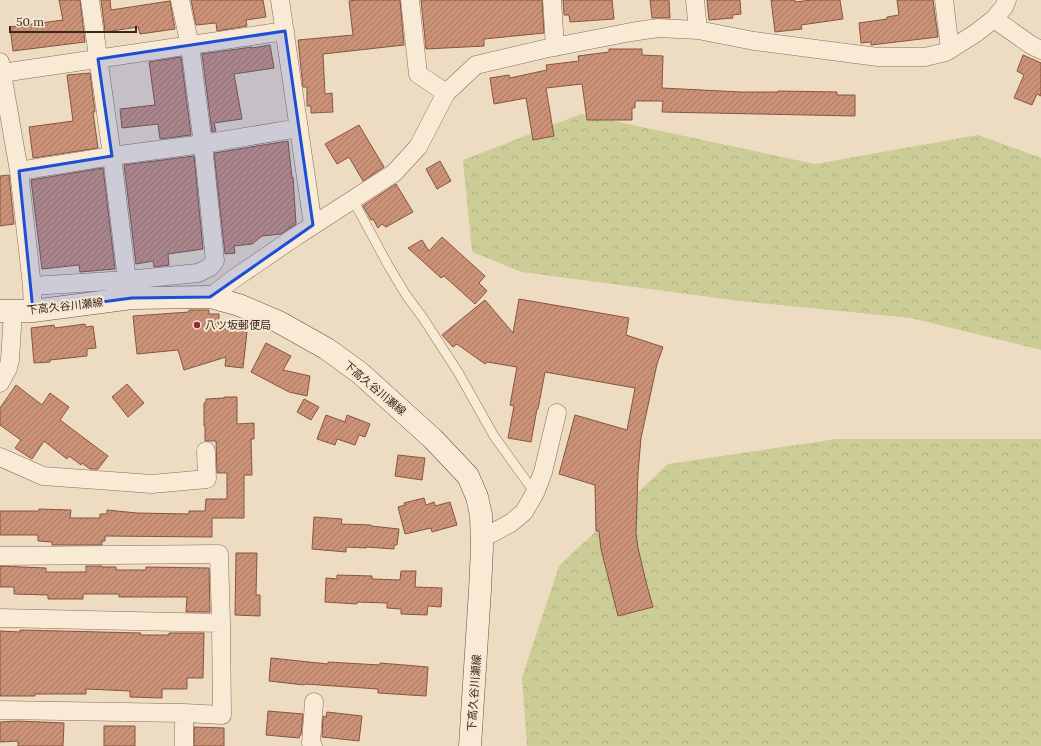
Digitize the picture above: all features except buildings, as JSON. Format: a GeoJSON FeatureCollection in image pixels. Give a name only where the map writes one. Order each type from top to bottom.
{"type":"FeatureCollection","features":[{"type":"Feature","properties":{"kind":"main road","name":"下高久谷川瀬線"},"geometry":{"type":"LineString","coordinates":[[15,310],[129,289],[210,297],[238,305],[279,322],[327,349],[360,373],[433,439],[468,476],[477,497],[481,515],[480,590],[470,746]]}},
{"type":"Feature","properties":{"kind":"street"},"geometry":{"type":"LineString","coordinates":[[90,0],[129,289]]}},
{"type":"Feature","properties":{"kind":"street"},"geometry":{"type":"LineString","coordinates":[[32,286],[129,289],[198,273],[210,268],[214,261],[203,144],[190,46],[180,0]]}},
{"type":"Feature","properties":{"kind":"street"},"geometry":{"type":"LineString","coordinates":[[280,0],[313,225]]}},
{"type":"Feature","properties":{"kind":"street"},"geometry":{"type":"LineString","coordinates":[[410,0],[418,74],[446,93]]}},
{"type":"Feature","properties":{"kind":"street"},"geometry":{"type":"LineString","coordinates":[[552,0],[555,47]]}},
{"type":"Feature","properties":{"kind":"street"},"geometry":{"type":"LineString","coordinates":[[695,0],[698,30]]}},
{"type":"Feature","properties":{"kind":"street"},"geometry":{"type":"LineString","coordinates":[[944,0],[950,49]]}},
{"type":"Feature","properties":{"kind":"street"},"geometry":{"type":"LineString","coordinates":[[210,297],[235,278],[313,225],[394,173],[418,147],[446,93],[476,65],[555,47],[658,28],[698,30],[754,41],[878,57],[925,57],[946,52],[976,33],[994,19],[1004,7],[1007,0]]}},
{"type":"Feature","properties":{"kind":"street"},"geometry":{"type":"LineString","coordinates":[[994,19],[1031,45],[1041,50]]}},
{"type":"Feature","properties":{"kind":"street"},"geometry":{"type":"LineString","coordinates":[[0,383],[8,368],[10,360],[15,310],[32,286],[19,171],[1,68],[98,59],[285,31]]}},
{"type":"Feature","properties":{"kind":"street"},"geometry":{"type":"LineString","coordinates":[[19,171],[112,156],[203,144],[299,128]]}},
{"type":"Feature","properties":{"kind":"street"},"geometry":{"type":"LineString","coordinates":[[481,539],[511,523],[524,512],[535,493],[543,472],[557,413]]}},
{"type":"Feature","properties":{"kind":"street"},"geometry":{"type":"LineString","coordinates":[[0,457],[43,476],[152,484],[207,479],[206,451]]}},
{"type":"Feature","properties":{"kind":"street"},"geometry":{"type":"LineString","coordinates":[[0,556],[219,554],[222,715],[0,710]]}},
{"type":"Feature","properties":{"kind":"street"},"geometry":{"type":"LineString","coordinates":[[0,618],[221,623]]}},
{"type":"Feature","properties":{"kind":"street"},"geometry":{"type":"LineString","coordinates":[[313,746],[311,743],[314,702]]}},
{"type":"Feature","properties":{"kind":"street"},"geometry":{"type":"LineString","coordinates":[[184,713],[184,746]]}},
{"type":"Feature","properties":{"kind":"lane"},"geometry":{"type":"LineString","coordinates":[[353,200],[406,295],[423,318],[458,372],[494,436],[535,493]]}},
{"type":"Feature","properties":{"kind":"highlighted area"},"geometry":{"type":"Polygon","coordinates":[[[285,31],[313,225],[210,297],[132,298],[33,311],[19,171],[112,156],[98,59],[285,31]]]}},
{"type":"Feature","properties":{"kind":"green space"},"geometry":{"type":"Polygon","coordinates":[[[581,114],[815,164],[978,135],[1041,158],[1041,350],[911,318],[740,301],[522,272],[472,252],[463,160],[581,114]]]}},
{"type":"Feature","properties":{"kind":"green space"},"geometry":{"type":"Polygon","coordinates":[[[836,439],[1041,439],[1041,746],[527,746],[522,677],[559,566],[668,464],[836,439]]]}},
{"type":"Feature","properties":{"kind":"place","name":"八ツ坂郵便局"},"geometry":{"type":"Point","coordinates":[197,325]}}]}
